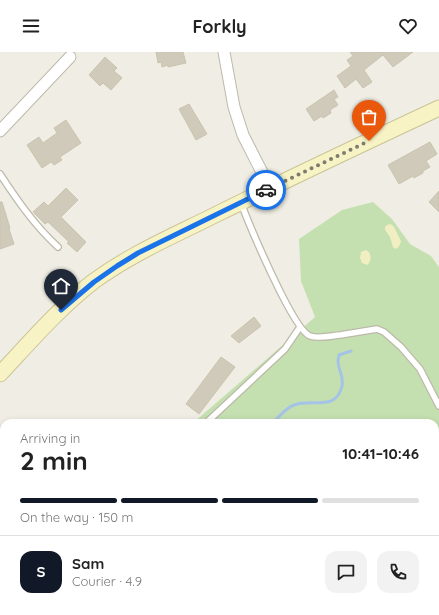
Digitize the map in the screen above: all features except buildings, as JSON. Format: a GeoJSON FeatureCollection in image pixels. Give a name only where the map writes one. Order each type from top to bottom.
{"type":"FeatureCollection","features":[{"type":"Feature","properties":{"kind":"street"},"geometry":{"type":"LineString","coordinates":[[224,52],[234,107],[243,135],[270,188]]}},
{"type":"Feature","properties":{"kind":"street"},"geometry":{"type":"LineString","coordinates":[[0,131],[73,54]]}},
{"type":"Feature","properties":{"kind":"street"},"geometry":{"type":"LineString","coordinates":[[0,374],[61,310],[94,282],[138,253],[240,202],[439,108]]}},
{"type":"Feature","properties":{"kind":"lane"},"geometry":{"type":"LineString","coordinates":[[0,174],[22,206],[58,247]]}},
{"type":"Feature","properties":{"kind":"lane"},"geometry":{"type":"LineString","coordinates":[[240,202],[267,265],[292,314],[308,336],[320,337],[377,329],[384,332],[401,347],[420,369],[439,406]]}},
{"type":"Feature","properties":{"kind":"lane"},"geometry":{"type":"LineString","coordinates":[[210,419],[285,349],[300,327]]}},
{"type":"Feature","properties":{"kind":"green space"},"geometry":{"type":"Polygon","coordinates":[[[373,202],[392,219],[410,244],[431,256],[439,267],[439,419],[198,419],[315,317],[301,281],[299,239],[342,210],[373,202]]]}},
{"type":"Feature","properties":{"kind":"sand"},"geometry":{"type":"Polygon","coordinates":[[[390,224],[394,227],[401,241],[399,246],[395,249],[385,230],[385,227],[390,224]]]}},
{"type":"Feature","properties":{"kind":"sand"},"geometry":{"type":"Polygon","coordinates":[[[366,250],[371,257],[367,265],[362,263],[360,258],[361,252],[366,250]]]}},
{"type":"Feature","properties":{"kind":"waterway"},"geometry":{"type":"LineString","coordinates":[[276,419],[291,406],[301,403],[329,402],[334,399],[339,394],[342,386],[342,376],[338,364],[339,355],[351,351]]}},
{"type":"Feature","properties":{"kind":"way so far"},"geometry":{"type":"LineString","coordinates":[[266,190],[369,141]]}},
{"type":"Feature","properties":{"kind":"route"},"geometry":{"type":"LineString","coordinates":[[61,310],[94,282],[138,253],[266,190]]}}]}
